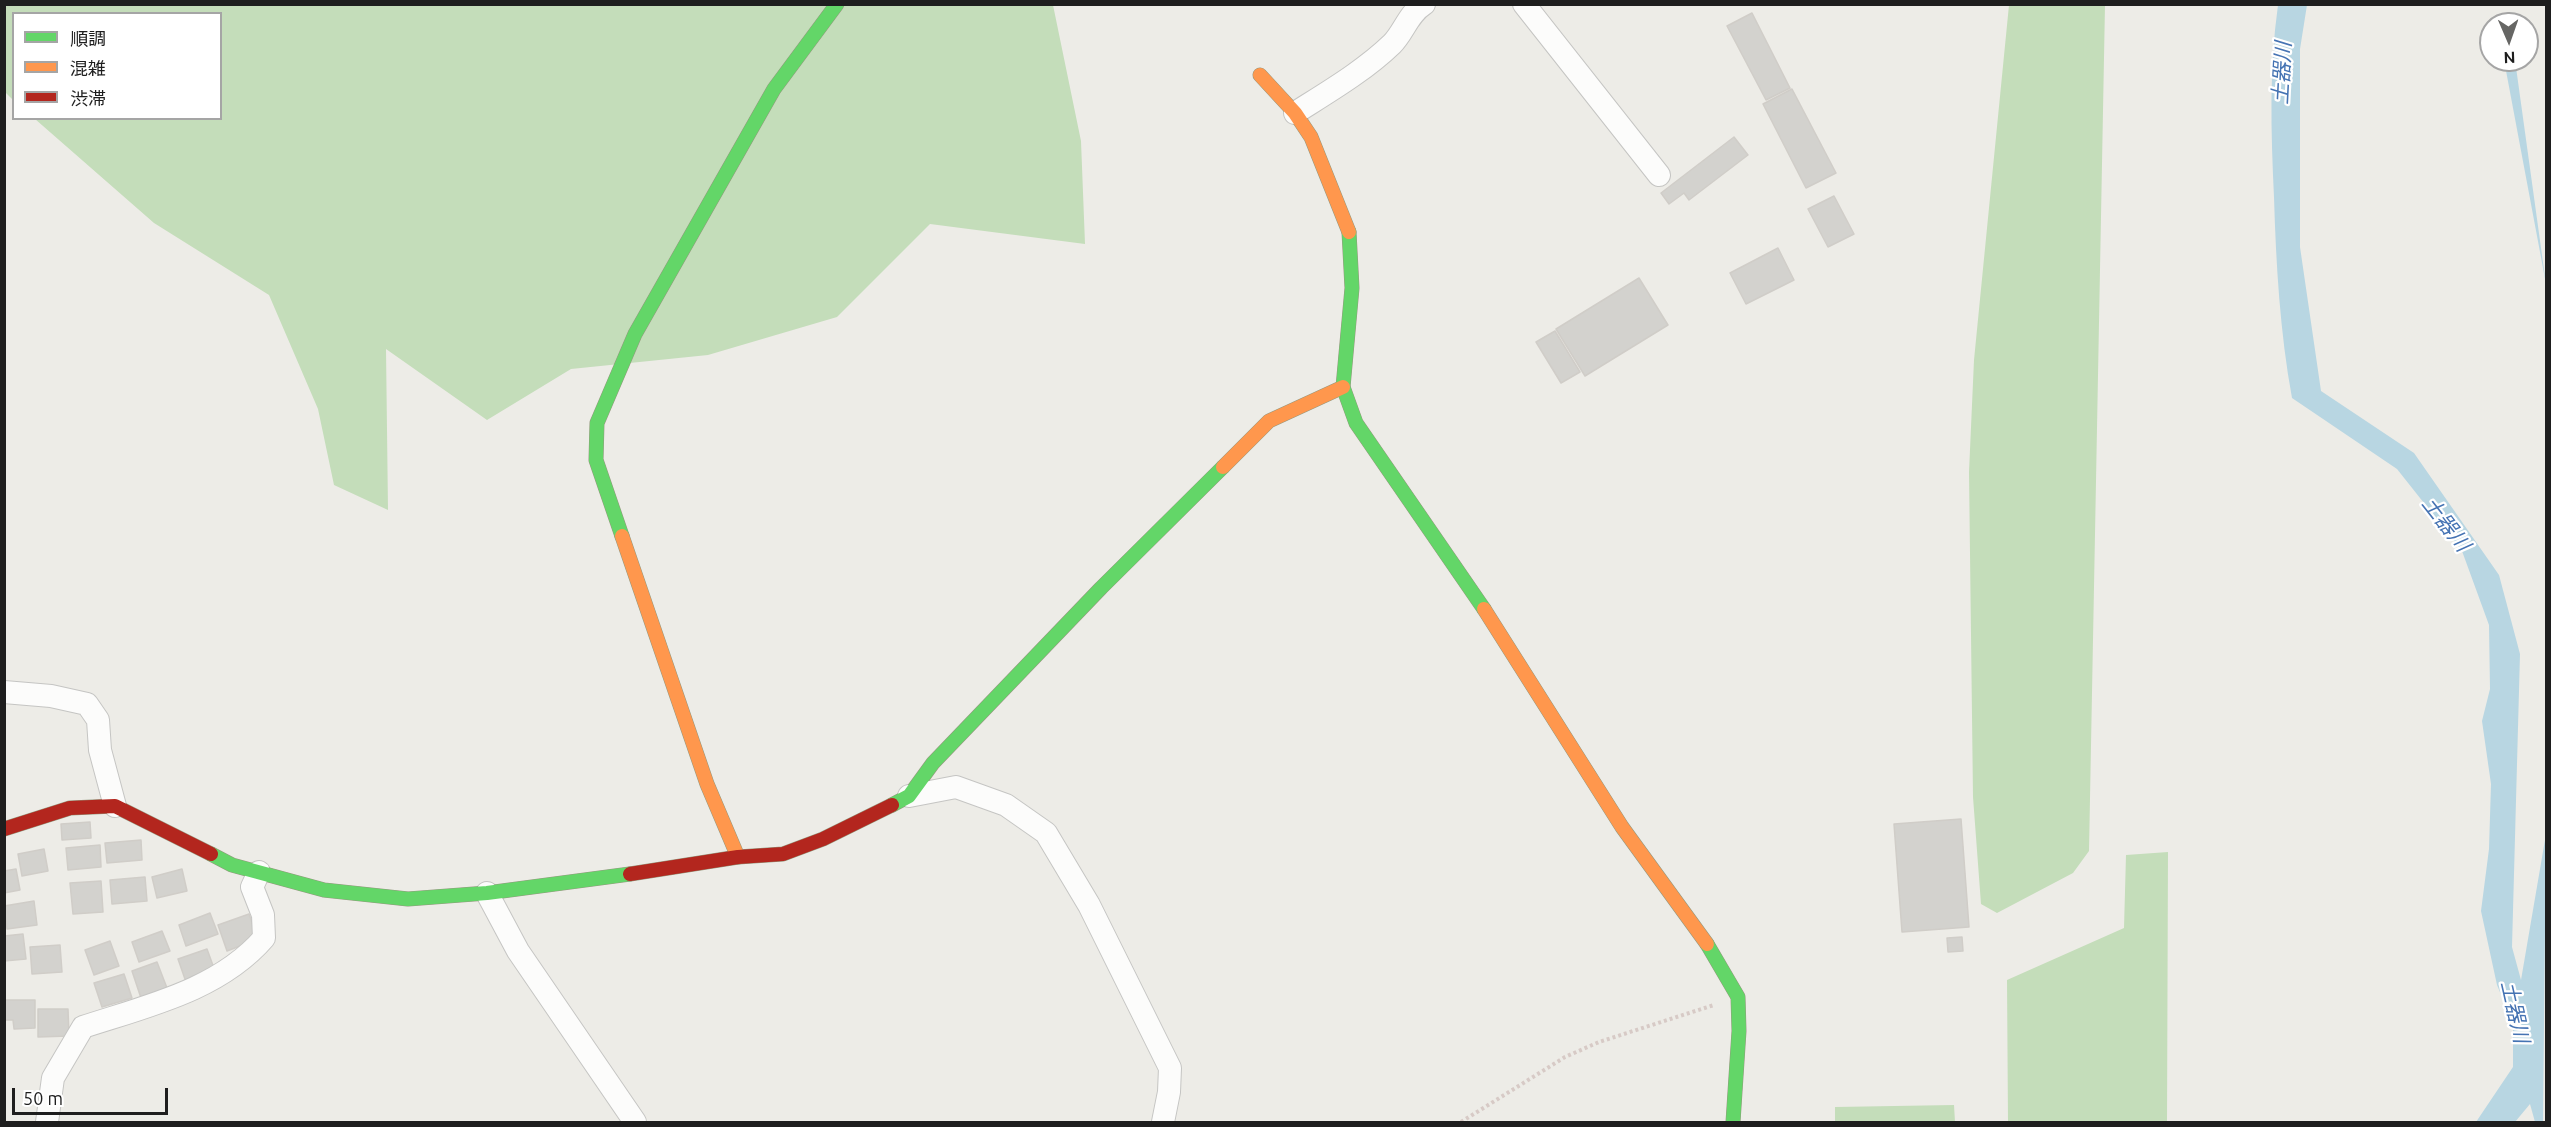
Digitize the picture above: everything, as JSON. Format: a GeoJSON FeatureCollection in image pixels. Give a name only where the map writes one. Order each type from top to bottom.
{"type":"FeatureCollection","features":[{"type":"Feature","properties":{"kind":"street"},"geometry":{"type":"LineString","coordinates":[[738,857],[707,784],[596,460],[597,423],[635,334],[774,89],[837,4]]}},
{"type":"Feature","properties":{"kind":"street"},"geometry":{"type":"LineString","coordinates":[[1524,4],[1659,175]]}},
{"type":"Feature","properties":{"kind":"street"},"geometry":{"type":"LineString","coordinates":[[1295,113],[1347,79],[1393,43],[1416,6]]}},
{"type":"Feature","properties":{"kind":"street"},"geometry":{"type":"LineString","coordinates":[[1260,75],[1295,113],[1311,137],[1350,229],[1352,288],[1343,387],[1356,423],[1497,628],[1622,827],[1709,947],[1738,997],[1739,1031],[1733,1122]]}},
{"type":"Feature","properties":{"kind":"street"},"geometry":{"type":"LineString","coordinates":[[909,796],[933,763],[1021,671],[1269,420],[1343,387]]}},
{"type":"Feature","properties":{"kind":"street"},"geometry":{"type":"LineString","coordinates":[[4,692],[51,696],[87,704],[98,720],[107,807]]}},
{"type":"Feature","properties":{"kind":"street"},"geometry":{"type":"LineString","coordinates":[[4,829],[70,808],[107,807],[232,865],[324,890],[408,899],[487,893],[685,867],[738,857],[783,854],[824,839],[909,796],[956,787],[1005,805],[1046,833],[1089,905],[1170,1068],[1169,1092],[1163,1122]]}},
{"type":"Feature","properties":{"kind":"street"},"geometry":{"type":"LineString","coordinates":[[47,1122],[53,1078],[84,1027],[156,1006],[189,991],[246,958],[264,938],[263,915],[252,887],[259,872]]}},
{"type":"Feature","properties":{"kind":"street"},"geometry":{"type":"LineString","coordinates":[[487,893],[518,951],[635,1122]]}},
{"type":"Feature","properties":{"kind":"path"},"geometry":{"type":"LineString","coordinates":[[1461,1122],[1565,1057],[1599,1042],[1738,997]]}},
{"type":"Feature","properties":{"kind":"green space"},"geometry":{"type":"Polygon","coordinates":[[[5,5],[1053,5],[1081,141],[1085,244],[930,224],[837,317],[708,355],[571,369],[487,420],[386,349],[388,510],[334,485],[318,409],[269,295],[154,223],[36,120],[222,120],[222,12],[12,12],[12,99],[5,92],[5,5]]]}},
{"type":"Feature","properties":{"kind":"green space"},"geometry":{"type":"Polygon","coordinates":[[[2009,5],[2105,5],[2089,851],[2073,873],[1997,913],[1981,904],[1973,797],[1969,472],[1974,360],[2009,5]]]}},
{"type":"Feature","properties":{"kind":"green space"},"geometry":{"type":"Polygon","coordinates":[[[2168,852],[2167,1122],[2008,1122],[2007,980],[2124,928],[2126,855],[2168,852]]]}},
{"type":"Feature","properties":{"kind":"green space"},"geometry":{"type":"Polygon","coordinates":[[[1954,1105],[1955,1122],[1835,1122],[1835,1107],[1954,1105]]]}},
{"type":"Feature","properties":{"kind":"water","name":"土器川"},"geometry":{"type":"Polygon","coordinates":[[[2278,5],[2307,5],[2300,49],[2300,247],[2321,391],[2414,453],[2499,575],[2520,654],[2512,947],[2521,980],[2546,834],[2543,1122],[2535,1122],[2530,1104],[2515,1122],[2476,1122],[2513,1067],[2513,1023],[2497,985],[2481,911],[2489,849],[2491,784],[2482,721],[2490,689],[2489,625],[2462,551],[2397,469],[2292,398],[2279,298],[2273,173],[2272,77],[2278,5]]]}},
{"type":"Feature","properties":{"kind":"water"},"geometry":{"type":"Polygon","coordinates":[[[2506,72],[2517,72],[2546,284],[2506,72]]]}},
{"type":"Feature","properties":{"kind":"building"},"geometry":{"type":"Polygon","coordinates":[[[1752,13],[1790,88],[1766,100],[1727,26],[1752,13]]]}},
{"type":"Feature","properties":{"kind":"building"},"geometry":{"type":"Polygon","coordinates":[[[1792,89],[1836,173],[1806,188],[1763,104],[1792,89]]]}},
{"type":"Feature","properties":{"kind":"building"},"geometry":{"type":"Polygon","coordinates":[[[1734,137],[1748,155],[1689,200],[1684,193],[1669,204],[1661,193],[1734,137]]]}},
{"type":"Feature","properties":{"kind":"building"},"geometry":{"type":"Polygon","coordinates":[[[1834,196],[1854,234],[1828,247],[1808,209],[1834,196]]]}},
{"type":"Feature","properties":{"kind":"building"},"geometry":{"type":"Polygon","coordinates":[[[1778,248],[1794,280],[1746,304],[1730,273],[1778,248]]]}},
{"type":"Feature","properties":{"kind":"building"},"geometry":{"type":"Polygon","coordinates":[[[1639,278],[1668,325],[1585,376],[1556,329],[1639,278]]]}},
{"type":"Feature","properties":{"kind":"building"},"geometry":{"type":"Polygon","coordinates":[[[1555,331],[1580,372],[1561,383],[1536,342],[1555,331]]]}},
{"type":"Feature","properties":{"kind":"building"},"geometry":{"type":"Polygon","coordinates":[[[1961,819],[1969,927],[1902,932],[1894,824],[1961,819]]]}},
{"type":"Feature","properties":{"kind":"building"},"geometry":{"type":"Polygon","coordinates":[[[90,822],[91,838],[62,840],[61,824],[90,822]]]}},
{"type":"Feature","properties":{"kind":"building"},"geometry":{"type":"Polygon","coordinates":[[[141,840],[142,860],[107,863],[105,843],[141,840]]]}},
{"type":"Feature","properties":{"kind":"building"},"geometry":{"type":"Polygon","coordinates":[[[100,845],[101,867],[68,870],[66,848],[100,845]]]}},
{"type":"Feature","properties":{"kind":"building"},"geometry":{"type":"Polygon","coordinates":[[[44,849],[48,871],[22,876],[18,854],[44,849]]]}},
{"type":"Feature","properties":{"kind":"building"},"geometry":{"type":"Polygon","coordinates":[[[16,869],[20,890],[4,893],[4,871],[16,869]]]}},
{"type":"Feature","properties":{"kind":"building"},"geometry":{"type":"Polygon","coordinates":[[[182,869],[187,891],[157,898],[152,877],[182,869]]]}},
{"type":"Feature","properties":{"kind":"building"},"geometry":{"type":"Polygon","coordinates":[[[145,877],[147,901],[112,904],[110,880],[145,877]]]}},
{"type":"Feature","properties":{"kind":"building"},"geometry":{"type":"Polygon","coordinates":[[[101,881],[103,912],[73,914],[70,883],[101,881]]]}},
{"type":"Feature","properties":{"kind":"building"},"geometry":{"type":"Polygon","coordinates":[[[34,901],[37,925],[7,929],[4,906],[34,901]]]}},
{"type":"Feature","properties":{"kind":"building"},"geometry":{"type":"Polygon","coordinates":[[[210,913],[218,934],[186,946],[179,925],[210,913]]]}},
{"type":"Feature","properties":{"kind":"building"},"geometry":{"type":"Polygon","coordinates":[[[249,914],[258,939],[227,951],[218,925],[249,914]]]}},
{"type":"Feature","properties":{"kind":"building"},"geometry":{"type":"Polygon","coordinates":[[[162,931],[170,951],[139,962],[132,942],[162,931]]]}},
{"type":"Feature","properties":{"kind":"building"},"geometry":{"type":"Polygon","coordinates":[[[23,934],[26,959],[4,961],[4,936],[23,934]]]}},
{"type":"Feature","properties":{"kind":"building"},"geometry":{"type":"Polygon","coordinates":[[[1962,937],[1963,951],[1948,952],[1947,938],[1962,937]]]}},
{"type":"Feature","properties":{"kind":"building"},"geometry":{"type":"Polygon","coordinates":[[[110,941],[119,966],[94,975],[85,950],[110,941]]]}},
{"type":"Feature","properties":{"kind":"building"},"geometry":{"type":"Polygon","coordinates":[[[60,945],[62,972],[32,974],[30,947],[60,945]]]}},
{"type":"Feature","properties":{"kind":"building"},"geometry":{"type":"Polygon","coordinates":[[[207,949],[215,971],[186,982],[178,959],[207,949]]]}},
{"type":"Feature","properties":{"kind":"building"},"geometry":{"type":"Polygon","coordinates":[[[157,962],[167,988],[141,998],[132,971],[157,962]]]}},
{"type":"Feature","properties":{"kind":"building"},"geometry":{"type":"Polygon","coordinates":[[[124,974],[132,998],[102,1007],[94,983],[124,974]]]}},
{"type":"Feature","properties":{"kind":"building"},"geometry":{"type":"Polygon","coordinates":[[[4,1000],[35,1000],[35,1028],[14,1029],[13,1020],[4,1020],[4,1000]]]}},
{"type":"Feature","properties":{"kind":"building"},"geometry":{"type":"Polygon","coordinates":[[[38,1009],[68,1009],[69,1036],[38,1037],[38,1009]]]}},
{"type":"Feature","properties":{"kind":"traffic: fast"},"geometry":{"type":"LineString","coordinates":[[622,536],[596,460],[597,423],[635,334],[774,89],[837,4]]}},
{"type":"Feature","properties":{"kind":"traffic: fast"},"geometry":{"type":"LineString","coordinates":[[1349,232],[1352,288],[1343,387],[1356,423],[1484,609]]}},
{"type":"Feature","properties":{"kind":"traffic: fast"},"geometry":{"type":"LineString","coordinates":[[892,805],[909,796],[933,763],[1101,588],[1223,467]]}},
{"type":"Feature","properties":{"kind":"traffic: fast"},"geometry":{"type":"LineString","coordinates":[[211,854],[232,865],[324,890],[408,899],[487,893],[630,874]]}},
{"type":"Feature","properties":{"kind":"traffic: fast"},"geometry":{"type":"LineString","coordinates":[[1707,944],[1738,997],[1739,1031],[1733,1122]]}},
{"type":"Feature","properties":{"kind":"traffic: slow"},"geometry":{"type":"LineString","coordinates":[[1260,75],[1295,113],[1311,137],[1349,232]]}},
{"type":"Feature","properties":{"kind":"traffic: slow"},"geometry":{"type":"LineString","coordinates":[[1223,467],[1269,421],[1343,387]]}},
{"type":"Feature","properties":{"kind":"traffic: slow"},"geometry":{"type":"LineString","coordinates":[[622,536],[707,784],[738,857]]}},
{"type":"Feature","properties":{"kind":"traffic: slow"},"geometry":{"type":"LineString","coordinates":[[1484,609],[1622,827],[1707,944]]}},
{"type":"Feature","properties":{"kind":"traffic: jam"},"geometry":{"type":"LineString","coordinates":[[630,874],[738,857],[783,854],[823,839],[892,805]]}},
{"type":"Feature","properties":{"kind":"traffic: jam"},"geometry":{"type":"LineString","coordinates":[[4,829],[70,808],[115,806],[211,854]]}}]}
